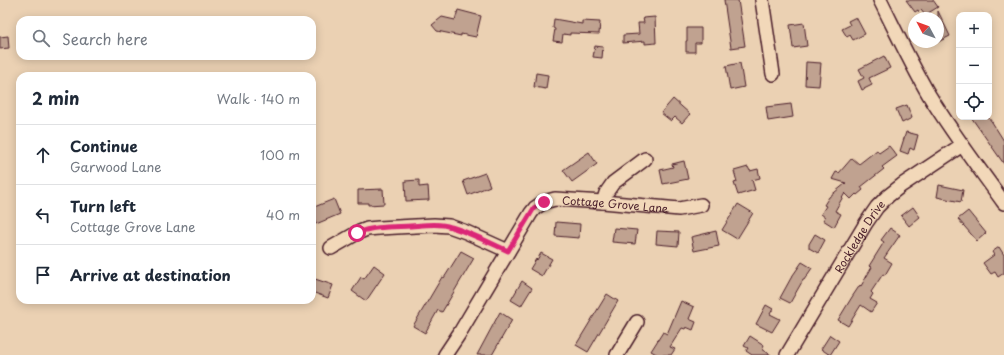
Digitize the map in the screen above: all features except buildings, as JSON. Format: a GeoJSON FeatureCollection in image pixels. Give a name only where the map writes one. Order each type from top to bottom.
{"type":"FeatureCollection","features":[{"type":"Feature","properties":{"kind":"street"},"geometry":{"type":"LineString","coordinates":[[762,0],[773,74]]}},
{"type":"Feature","properties":{"kind":"street"},"geometry":{"type":"LineString","coordinates":[[880,0],[918,76],[939,111],[1004,203]]}},
{"type":"Feature","properties":{"kind":"street","name":"Rockledge Drive"},"geometry":{"type":"LineString","coordinates":[[787,355],[877,207],[902,185],[962,145]]}},
{"type":"Feature","properties":{"kind":"street"},"geometry":{"type":"LineString","coordinates":[[603,202],[606,192],[613,183],[645,159]]}},
{"type":"Feature","properties":{"kind":"street","name":"Cottage Grove Lane"},"geometry":{"type":"LineString","coordinates":[[445,355],[534,208],[544,202],[555,200],[603,202],[679,209],[701,205]]}},
{"type":"Feature","properties":{"kind":"street"},"geometry":{"type":"LineString","coordinates":[[331,248],[367,229],[434,225],[449,226],[508,251]]}},
{"type":"Feature","properties":{"kind":"street"},"geometry":{"type":"LineString","coordinates":[[617,355],[637,322]]}},
{"type":"Feature","properties":{"kind":"route"},"geometry":{"type":"LineString","coordinates":[[357,233],[367,229],[379,228],[434,225],[449,226],[508,251],[534,208],[544,202]]}}]}
